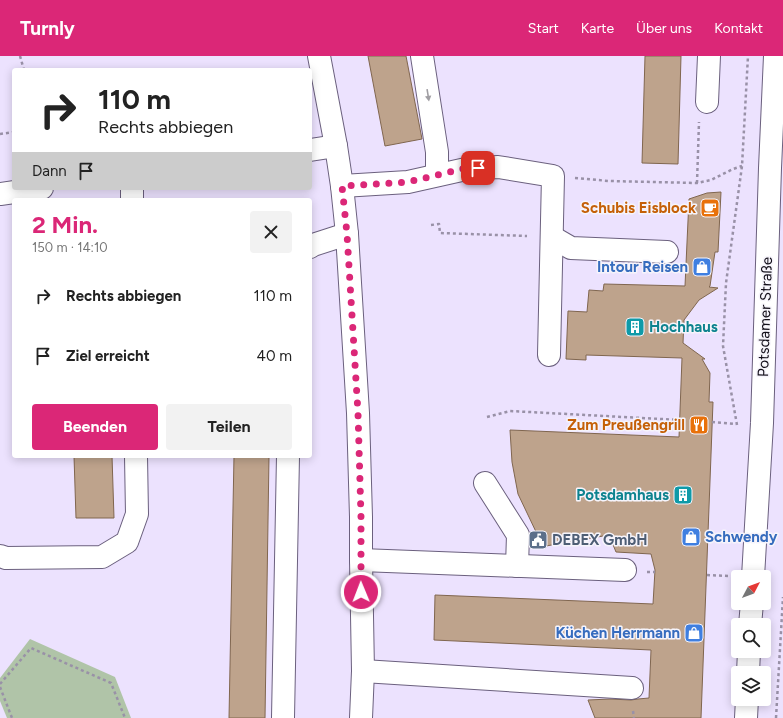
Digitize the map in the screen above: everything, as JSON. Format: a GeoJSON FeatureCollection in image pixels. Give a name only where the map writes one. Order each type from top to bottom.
{"type":"FeatureCollection","features":[{"type":"Feature","properties":{"kind":"street"},"geometry":{"type":"LineString","coordinates":[[319,56],[336,146],[347,234],[358,413],[363,671],[361,718]]}},
{"type":"Feature","properties":{"kind":"street"},"geometry":{"type":"LineString","coordinates":[[422,56],[437,152],[437,175]]}},
{"type":"Feature","properties":{"kind":"street"},"geometry":{"type":"LineString","coordinates":[[707,102],[709,56]]}},
{"type":"Feature","properties":{"kind":"street","name":"Potsdamer Straße"},"geometry":{"type":"LineString","coordinates":[[744,570],[762,423],[775,56]]}},
{"type":"Feature","properties":{"kind":"street"},"geometry":{"type":"LineString","coordinates":[[312,150],[336,146]]}},
{"type":"Feature","properties":{"kind":"street"},"geometry":{"type":"LineString","coordinates":[[342,186],[408,182],[466,168],[498,167],[553,176],[549,355]]}},
{"type":"Feature","properties":{"kind":"street"},"geometry":{"type":"LineString","coordinates":[[0,194],[28,190]]}},
{"type":"Feature","properties":{"kind":"street"},"geometry":{"type":"LineString","coordinates":[[312,246],[347,234]]}},
{"type":"Feature","properties":{"kind":"street"},"geometry":{"type":"LineString","coordinates":[[552,237],[571,248],[667,252]]}},
{"type":"Feature","properties":{"kind":"street"},"geometry":{"type":"LineString","coordinates":[[0,556],[6,558],[102,557],[127,542],[137,514],[136,458]]}},
{"type":"Feature","properties":{"kind":"street"},"geometry":{"type":"LineString","coordinates":[[283,718],[288,458]]}},
{"type":"Feature","properties":{"kind":"street"},"geometry":{"type":"LineString","coordinates":[[485,483],[518,535],[517,566]]}},
{"type":"Feature","properties":{"kind":"street"},"geometry":{"type":"LineString","coordinates":[[361,560],[625,570]]}},
{"type":"Feature","properties":{"kind":"street"},"geometry":{"type":"LineString","coordinates":[[363,671],[632,688]]}},
{"type":"Feature","properties":{"kind":"street"},"geometry":{"type":"LineString","coordinates":[[746,718],[747,706]]}},
{"type":"Feature","properties":{"kind":"path"},"geometry":{"type":"LineString","coordinates":[[20,56],[23,68]]}},
{"type":"Feature","properties":{"kind":"path"},"geometry":{"type":"LineString","coordinates":[[737,431],[723,346],[726,283],[742,166],[748,56]]}},
{"type":"Feature","properties":{"kind":"path"},"geometry":{"type":"LineString","coordinates":[[0,134],[12,132]]}},
{"type":"Feature","properties":{"kind":"path"},"geometry":{"type":"LineString","coordinates":[[553,176],[609,181],[697,183],[711,180],[742,166]]}},
{"type":"Feature","properties":{"kind":"path"},"geometry":{"type":"LineString","coordinates":[[432,225],[439,224],[440,232],[552,237]]}},
{"type":"Feature","properties":{"kind":"path"},"geometry":{"type":"LineString","coordinates":[[487,417],[510,411],[680,420]]}},
{"type":"Feature","properties":{"kind":"path"},"geometry":{"type":"LineString","coordinates":[[712,422],[736,424]]}},
{"type":"Feature","properties":{"kind":"path"},"geometry":{"type":"LineString","coordinates":[[707,575],[731,576]]}},
{"type":"Feature","properties":{"kind":"path"},"geometry":{"type":"LineString","coordinates":[[776,718],[783,597]]}},
{"type":"Feature","properties":{"kind":"path"},"geometry":{"type":"LineString","coordinates":[[12,718],[0,685],[31,648],[111,683],[125,718]]}},
{"type":"Feature","properties":{"kind":"green space"},"geometry":{"type":"Polygon","coordinates":[[[30,639],[115,677],[131,718],[7,718],[0,701],[0,678],[30,639]]]}},
{"type":"Feature","properties":{"kind":"building"},"geometry":{"type":"Polygon","coordinates":[[[368,56],[406,56],[422,139],[385,146],[368,56]]]}},
{"type":"Feature","properties":{"kind":"building"},"geometry":{"type":"Polygon","coordinates":[[[645,56],[681,56],[678,164],[642,163],[645,56]]]}},
{"type":"Feature","properties":{"kind":"building"},"geometry":{"type":"Polygon","coordinates":[[[721,192],[718,252],[715,252],[709,287],[718,288],[699,300],[684,320],[683,343],[705,359],[702,359],[710,373],[709,402],[713,402],[701,718],[595,718],[588,700],[631,700],[649,698],[651,650],[434,640],[435,595],[653,604],[655,570],[651,554],[616,552],[609,535],[546,546],[538,536],[518,494],[512,462],[510,430],[679,437],[682,358],[586,355],[586,360],[566,359],[568,311],[587,312],[589,290],[603,291],[604,284],[685,286],[689,199],[707,193],[721,192]]]}},
{"type":"Feature","properties":{"kind":"building"},"geometry":{"type":"Polygon","coordinates":[[[74,458],[112,458],[114,518],[76,518],[74,458]]]}},
{"type":"Feature","properties":{"kind":"building"},"geometry":{"type":"Polygon","coordinates":[[[234,458],[269,458],[265,718],[229,718],[234,458]]]}},
{"type":"Feature","properties":{"kind":"place","name":"Schubis Eisblock"},"geometry":{"type":"Point","coordinates":[710,208]}},
{"type":"Feature","properties":{"kind":"place","name":"Intour Reisen"},"geometry":{"type":"Point","coordinates":[702,267]}},
{"type":"Feature","properties":{"kind":"place","name":"Hochhaus"},"geometry":{"type":"Point","coordinates":[635,327]}},
{"type":"Feature","properties":{"kind":"place","name":"Zum Preußengrill"},"geometry":{"type":"Point","coordinates":[699,425]}},
{"type":"Feature","properties":{"kind":"place","name":"Potsdamhaus"},"geometry":{"type":"Point","coordinates":[683,495]}},
{"type":"Feature","properties":{"kind":"place","name":"Schwendy"},"geometry":{"type":"Point","coordinates":[691,537]}},
{"type":"Feature","properties":{"kind":"place","name":"DEBEX GmbH"},"geometry":{"type":"Point","coordinates":[538,540]}},
{"type":"Feature","properties":{"kind":"place","name":"Küchen Herrmann"},"geometry":{"type":"Point","coordinates":[694,633]}},
{"type":"Feature","properties":{"kind":"route"},"geometry":{"type":"LineString","coordinates":[[361,592],[361,517],[358,413],[347,234],[342,186],[408,182],[466,168],[478,168]]}}]}
